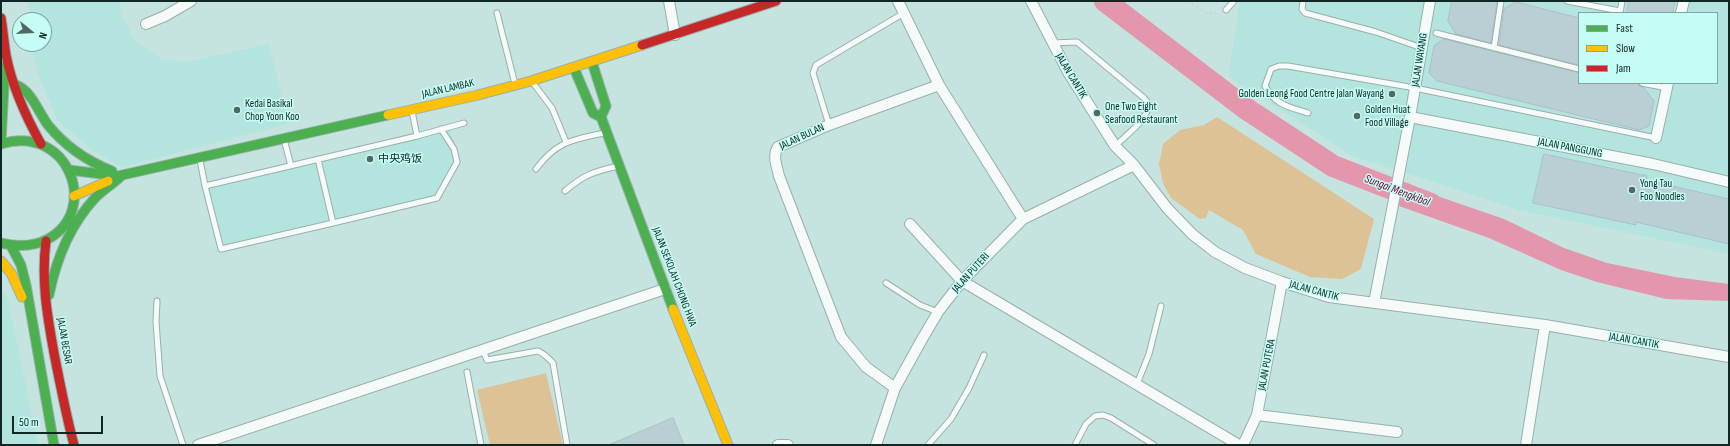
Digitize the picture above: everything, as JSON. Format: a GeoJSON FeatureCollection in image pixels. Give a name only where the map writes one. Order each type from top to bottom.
{"type":"FeatureCollection","features":[{"type":"Feature","properties":{"kind":"street"},"geometry":{"type":"LineString","coordinates":[[146,24],[165,16],[191,1]]}},
{"type":"Feature","properties":{"kind":"street"},"geometry":{"type":"LineString","coordinates":[[670,1],[675,35]]}},
{"type":"Feature","properties":{"kind":"street","name":"JALAN LAMBAK"},"geometry":{"type":"LineString","coordinates":[[121,176],[412,110],[531,81],[776,1]]}},
{"type":"Feature","properties":{"kind":"street"},"geometry":{"type":"LineString","coordinates":[[898,1],[939,85],[1023,219]]}},
{"type":"Feature","properties":{"kind":"street","name":"JALAN CANTIK"},"geometry":{"type":"LineString","coordinates":[[1031,1],[1068,72],[1115,146],[1134,165],[1167,208],[1192,234],[1215,252],[1245,268],[1329,297],[1545,325],[1729,357]]}},
{"type":"Feature","properties":{"kind":"street","name":"JALAN WAYANG"},"geometry":{"type":"LineString","coordinates":[[1374,303],[1410,117],[1422,48],[1428,1]]}},
{"type":"Feature","properties":{"kind":"street"},"geometry":{"type":"LineString","coordinates":[[1681,12],[1684,1]]}},
{"type":"Feature","properties":{"kind":"street"},"geometry":{"type":"LineString","coordinates":[[1,18],[6,55],[28,121],[41,144]]}},
{"type":"Feature","properties":{"kind":"street"},"geometry":{"type":"LineString","coordinates":[[1,243],[11,246],[29,246],[46,241],[57,233],[66,222],[72,210],[74,196],[74,182],[69,170],[62,159],[53,150],[28,140],[15,140],[1,143],[6,55]]}},
{"type":"Feature","properties":{"kind":"street","name":"JALAN SEKOLAH CHONG HWA"},"geometry":{"type":"LineString","coordinates":[[592,62],[606,106],[601,117]]}},
{"type":"Feature","properties":{"kind":"street","name":"JALAN SEKOLAH CHONG HWA"},"geometry":{"type":"LineString","coordinates":[[574,68],[593,113],[601,117],[665,289],[728,445]]}},
{"type":"Feature","properties":{"kind":"street"},"geometry":{"type":"LineString","coordinates":[[16,85],[23,88],[42,117],[78,153],[103,168],[121,176]]}},
{"type":"Feature","properties":{"kind":"street","name":"JALAN BULAN"},"geometry":{"type":"LineString","coordinates":[[895,388],[866,366],[841,337],[779,176],[775,159],[776,150],[778,147],[829,125],[939,85]]}},
{"type":"Feature","properties":{"kind":"street"},"geometry":{"type":"LineString","coordinates":[[1656,138],[1667,86]]}},
{"type":"Feature","properties":{"kind":"street","name":"JALAN PANGGUNG"},"geometry":{"type":"LineString","coordinates":[[1410,117],[1653,164],[1729,182]]}},
{"type":"Feature","properties":{"kind":"street","name":"JALAN PUTERI"},"geometry":{"type":"LineString","coordinates":[[876,445],[895,388],[938,312],[962,281],[1023,219],[1134,165]]}},
{"type":"Feature","properties":{"kind":"street"},"geometry":{"type":"LineString","coordinates":[[69,170],[121,176]]}},
{"type":"Feature","properties":{"kind":"street"},"geometry":{"type":"LineString","coordinates":[[74,196],[121,176]]}},
{"type":"Feature","properties":{"kind":"street"},"geometry":{"type":"LineString","coordinates":[[47,310],[56,265],[70,237],[94,200],[121,176]]}},
{"type":"Feature","properties":{"kind":"street"},"geometry":{"type":"LineString","coordinates":[[910,224],[962,281],[1239,445]]}},
{"type":"Feature","properties":{"kind":"street","name":"JALAN BESAR"},"geometry":{"type":"LineString","coordinates":[[46,241],[43,261],[43,284],[64,408],[74,445]]}},
{"type":"Feature","properties":{"kind":"street"},"geometry":{"type":"LineString","coordinates":[[11,246],[21,265],[54,445]]}},
{"type":"Feature","properties":{"kind":"street"},"geometry":{"type":"LineString","coordinates":[[1,261],[11,273],[30,314]]}},
{"type":"Feature","properties":{"kind":"street","name":"JALAN PUTERA"},"geometry":{"type":"LineString","coordinates":[[1242,445],[1257,415],[1282,282]]}},
{"type":"Feature","properties":{"kind":"street"},"geometry":{"type":"LineString","coordinates":[[198,445],[665,289]]}},
{"type":"Feature","properties":{"kind":"street"},"geometry":{"type":"LineString","coordinates":[[1526,445],[1545,325]]}},
{"type":"Feature","properties":{"kind":"street"},"geometry":{"type":"LineString","coordinates":[[1257,415],[1397,432]]}},
{"type":"Feature","properties":{"kind":"street"},"geometry":{"type":"LineString","coordinates":[[778,445],[788,445]]}},
{"type":"Feature","properties":{"kind":"lane"},"geometry":{"type":"LineString","coordinates":[[1226,10],[1234,1]]}},
{"type":"Feature","properties":{"kind":"lane"},"geometry":{"type":"LineString","coordinates":[[1303,1],[1302,8],[1305,13],[1376,32],[1422,48]]}},
{"type":"Feature","properties":{"kind":"lane"},"geometry":{"type":"LineString","coordinates":[[1494,48],[1501,1]]}},
{"type":"Feature","properties":{"kind":"lane"},"geometry":{"type":"LineString","coordinates":[[1567,1],[1620,12],[1622,1]]}},
{"type":"Feature","properties":{"kind":"lane"},"geometry":{"type":"LineString","coordinates":[[497,13],[516,84]]}},
{"type":"Feature","properties":{"kind":"lane"},"geometry":{"type":"LineString","coordinates":[[829,125],[813,73],[816,65],[904,13]]}},
{"type":"Feature","properties":{"kind":"lane"},"geometry":{"type":"LineString","coordinates":[[1436,33],[1578,69]]}},
{"type":"Feature","properties":{"kind":"lane"},"geometry":{"type":"LineString","coordinates":[[1052,43],[1077,42],[1150,104],[1149,110],[1143,118],[1115,146]]}},
{"type":"Feature","properties":{"kind":"lane"},"geometry":{"type":"LineString","coordinates":[[1308,113],[1283,105],[1270,96],[1265,86],[1271,69],[1279,66],[1288,66],[1415,88],[1656,138]]}},
{"type":"Feature","properties":{"kind":"lane"},"geometry":{"type":"LineString","coordinates":[[531,81],[552,108],[566,142]]}},
{"type":"Feature","properties":{"kind":"lane"},"geometry":{"type":"LineString","coordinates":[[1650,84],[1667,86]]}},
{"type":"Feature","properties":{"kind":"lane"},"geometry":{"type":"LineString","coordinates":[[412,110],[417,136]]}},
{"type":"Feature","properties":{"kind":"lane"},"geometry":{"type":"LineString","coordinates":[[205,186],[417,136],[464,123]]}},
{"type":"Feature","properties":{"kind":"lane"},"geometry":{"type":"LineString","coordinates":[[200,158],[220,249],[437,198],[457,162],[454,149],[441,129]]}},
{"type":"Feature","properties":{"kind":"lane"},"geometry":{"type":"LineString","coordinates":[[536,169],[551,151],[566,142],[607,133]]}},
{"type":"Feature","properties":{"kind":"lane"},"geometry":{"type":"LineString","coordinates":[[284,138],[291,166]]}},
{"type":"Feature","properties":{"kind":"lane"},"geometry":{"type":"LineString","coordinates":[[318,159],[333,223]]}},
{"type":"Feature","properties":{"kind":"lane"},"geometry":{"type":"LineString","coordinates":[[566,191],[585,175],[619,166]]}},
{"type":"Feature","properties":{"kind":"lane"},"geometry":{"type":"LineString","coordinates":[[886,283],[920,305],[938,312]]}},
{"type":"Feature","properties":{"kind":"lane"},"geometry":{"type":"LineString","coordinates":[[157,301],[156,322],[160,376],[183,445]]}},
{"type":"Feature","properties":{"kind":"lane"},"geometry":{"type":"LineString","coordinates":[[1136,384],[1150,354],[1161,306]]}},
{"type":"Feature","properties":{"kind":"lane"},"geometry":{"type":"LineString","coordinates":[[483,350],[487,360],[538,351],[545,354],[553,363],[567,445]]}},
{"type":"Feature","properties":{"kind":"lane"},"geometry":{"type":"LineString","coordinates":[[928,445],[951,419],[969,388],[984,354]]}},
{"type":"Feature","properties":{"kind":"lane"},"geometry":{"type":"LineString","coordinates":[[467,372],[481,445]]}},
{"type":"Feature","properties":{"kind":"lane"},"geometry":{"type":"LineString","coordinates":[[1075,445],[1086,424],[1095,416],[1103,415],[1111,418],[1154,445]]}},
{"type":"Feature","properties":{"kind":"path"},"geometry":{"type":"LineString","coordinates":[[1188,1],[1206,13],[1219,13],[1226,10]]}},
{"type":"Feature","properties":{"kind":"shaded area"},"geometry":{"type":"Polygon","coordinates":[[[28,1],[120,1],[121,15],[136,42],[163,60],[188,62],[269,44],[288,124],[121,167],[92,150],[58,121],[35,67],[33,52],[52,52],[52,12],[29,12],[28,1]]]}},
{"type":"Feature","properties":{"kind":"shaded area"},"geometry":{"type":"Polygon","coordinates":[[[1240,1],[1729,1],[1729,254],[1519,210],[1350,155],[1228,76],[1240,1]]]}},
{"type":"Feature","properties":{"kind":"shaded area"},"geometry":{"type":"Polygon","coordinates":[[[1217,117],[1374,219],[1361,269],[1342,279],[1310,277],[1256,254],[1243,230],[1209,210],[1206,218],[1200,219],[1171,198],[1163,183],[1159,164],[1163,144],[1180,130],[1204,125],[1217,117]]]}},
{"type":"Feature","properties":{"kind":"shaded area"},"geometry":{"type":"Polygon","coordinates":[[[449,125],[459,162],[438,201],[218,252],[201,184],[449,125]]]}},
{"type":"Feature","properties":{"kind":"shaded area","name":"Sungai Mengkibol"},"geometry":{"type":"Polygon","coordinates":[[[1405,185],[1504,219],[1564,248],[1607,263],[1675,277],[1729,284],[1729,301],[1666,299],[1597,282],[1561,270],[1489,238],[1399,206],[1405,185]]]}},
{"type":"Feature","properties":{"kind":"shaded area"},"geometry":{"type":"Polygon","coordinates":[[[1,290],[7,296],[38,445],[1,445],[1,290]]]}},
{"type":"Feature","properties":{"kind":"shaded area"},"geometry":{"type":"Polygon","coordinates":[[[546,373],[563,445],[490,445],[477,390],[546,373]]]}},
{"type":"Feature","properties":{"kind":"building"},"geometry":{"type":"Polygon","coordinates":[[[1452,1],[1497,1],[1491,43],[1456,34],[1448,21],[1452,1]]]}},
{"type":"Feature","properties":{"kind":"building"},"geometry":{"type":"Polygon","coordinates":[[[1629,1],[1675,1],[1673,12],[1627,12],[1629,1]]]}},
{"type":"Feature","properties":{"kind":"building"},"geometry":{"type":"Polygon","coordinates":[[[1516,2],[1578,18],[1578,65],[1499,45],[1504,9],[1516,2]]]}},
{"type":"Feature","properties":{"kind":"building"},"geometry":{"type":"Polygon","coordinates":[[[1444,39],[1578,73],[1578,84],[1639,84],[1644,88],[1654,101],[1649,126],[1639,130],[1437,81],[1429,73],[1434,46],[1444,39]]]}},
{"type":"Feature","properties":{"kind":"building"},"geometry":{"type":"Polygon","coordinates":[[[1544,154],[1647,176],[1646,180],[1729,199],[1729,244],[1636,222],[1636,225],[1533,203],[1544,154]]]}},
{"type":"Feature","properties":{"kind":"building"},"geometry":{"type":"Polygon","coordinates":[[[673,418],[684,445],[609,445],[673,418]]]}},
{"type":"Feature","properties":{"kind":"waterway","name":"Sungai Mengkibol"},"geometry":{"type":"LineString","coordinates":[[1105,1],[1245,108],[1333,166],[1431,204]]}},
{"type":"Feature","properties":{"kind":"traffic: fast"},"geometry":{"type":"LineString","coordinates":[[592,62],[606,106],[601,117],[673,309]]}},
{"type":"Feature","properties":{"kind":"traffic: fast"},"geometry":{"type":"LineString","coordinates":[[1,142],[5,66]]}},
{"type":"Feature","properties":{"kind":"traffic: fast"},"geometry":{"type":"LineString","coordinates":[[574,68],[593,113],[601,117]]}},
{"type":"Feature","properties":{"kind":"traffic: fast"},"geometry":{"type":"LineString","coordinates":[[16,85],[22,88],[31,97],[44,120],[62,140],[85,158],[112,171]]}},
{"type":"Feature","properties":{"kind":"traffic: fast"},"geometry":{"type":"LineString","coordinates":[[69,170],[118,176],[388,115]]}},
{"type":"Feature","properties":{"kind":"traffic: fast"},"geometry":{"type":"LineString","coordinates":[[1,144],[24,141],[44,146],[59,157],[70,173],[74,191],[72,209],[64,226],[48,239],[37,244],[25,246],[1,243]]}},
{"type":"Feature","properties":{"kind":"traffic: fast"},"geometry":{"type":"LineString","coordinates":[[49,295],[60,256],[71,231],[86,208],[95,198],[121,176]]}},
{"type":"Feature","properties":{"kind":"traffic: fast"},"geometry":{"type":"LineString","coordinates":[[11,246],[21,265],[26,285],[54,445]]}},
{"type":"Feature","properties":{"kind":"traffic: slow"},"geometry":{"type":"LineString","coordinates":[[388,115],[478,95],[531,81],[642,45]]}},
{"type":"Feature","properties":{"kind":"traffic: slow"},"geometry":{"type":"LineString","coordinates":[[74,196],[108,181]]}},
{"type":"Feature","properties":{"kind":"traffic: slow"},"geometry":{"type":"LineString","coordinates":[[1,261],[11,273],[22,297]]}},
{"type":"Feature","properties":{"kind":"traffic: slow"},"geometry":{"type":"LineString","coordinates":[[673,309],[728,445]]}},
{"type":"Feature","properties":{"kind":"traffic: jam"},"geometry":{"type":"LineString","coordinates":[[642,45],[776,1]]}},
{"type":"Feature","properties":{"kind":"traffic: jam"},"geometry":{"type":"LineString","coordinates":[[1,18],[6,55],[12,78],[25,112],[41,144]]}},
{"type":"Feature","properties":{"kind":"traffic: jam"},"geometry":{"type":"LineString","coordinates":[[46,241],[44,283],[47,311],[51,339],[74,445]]}},
{"type":"Feature","properties":{"kind":"place","name":"Golden Leong Food Centre Jalan Wayang"},"geometry":{"type":"Point","coordinates":[1392,94]}},
{"type":"Feature","properties":{"kind":"place","name":"Kedai Basikal Chop Yoon Koo"},"geometry":{"type":"Point","coordinates":[237,110]}},
{"type":"Feature","properties":{"kind":"place","name":"One Two Eight Seafood Restaurant"},"geometry":{"type":"Point","coordinates":[1097,113]}},
{"type":"Feature","properties":{"kind":"place","name":"Golden Huat Food Village"},"geometry":{"type":"Point","coordinates":[1357,116]}},
{"type":"Feature","properties":{"kind":"place","name":"中央鸡饭"},"geometry":{"type":"Point","coordinates":[370,159]}},
{"type":"Feature","properties":{"kind":"place","name":"Yong Tau Foo Noodles"},"geometry":{"type":"Point","coordinates":[1632,190]}}]}
